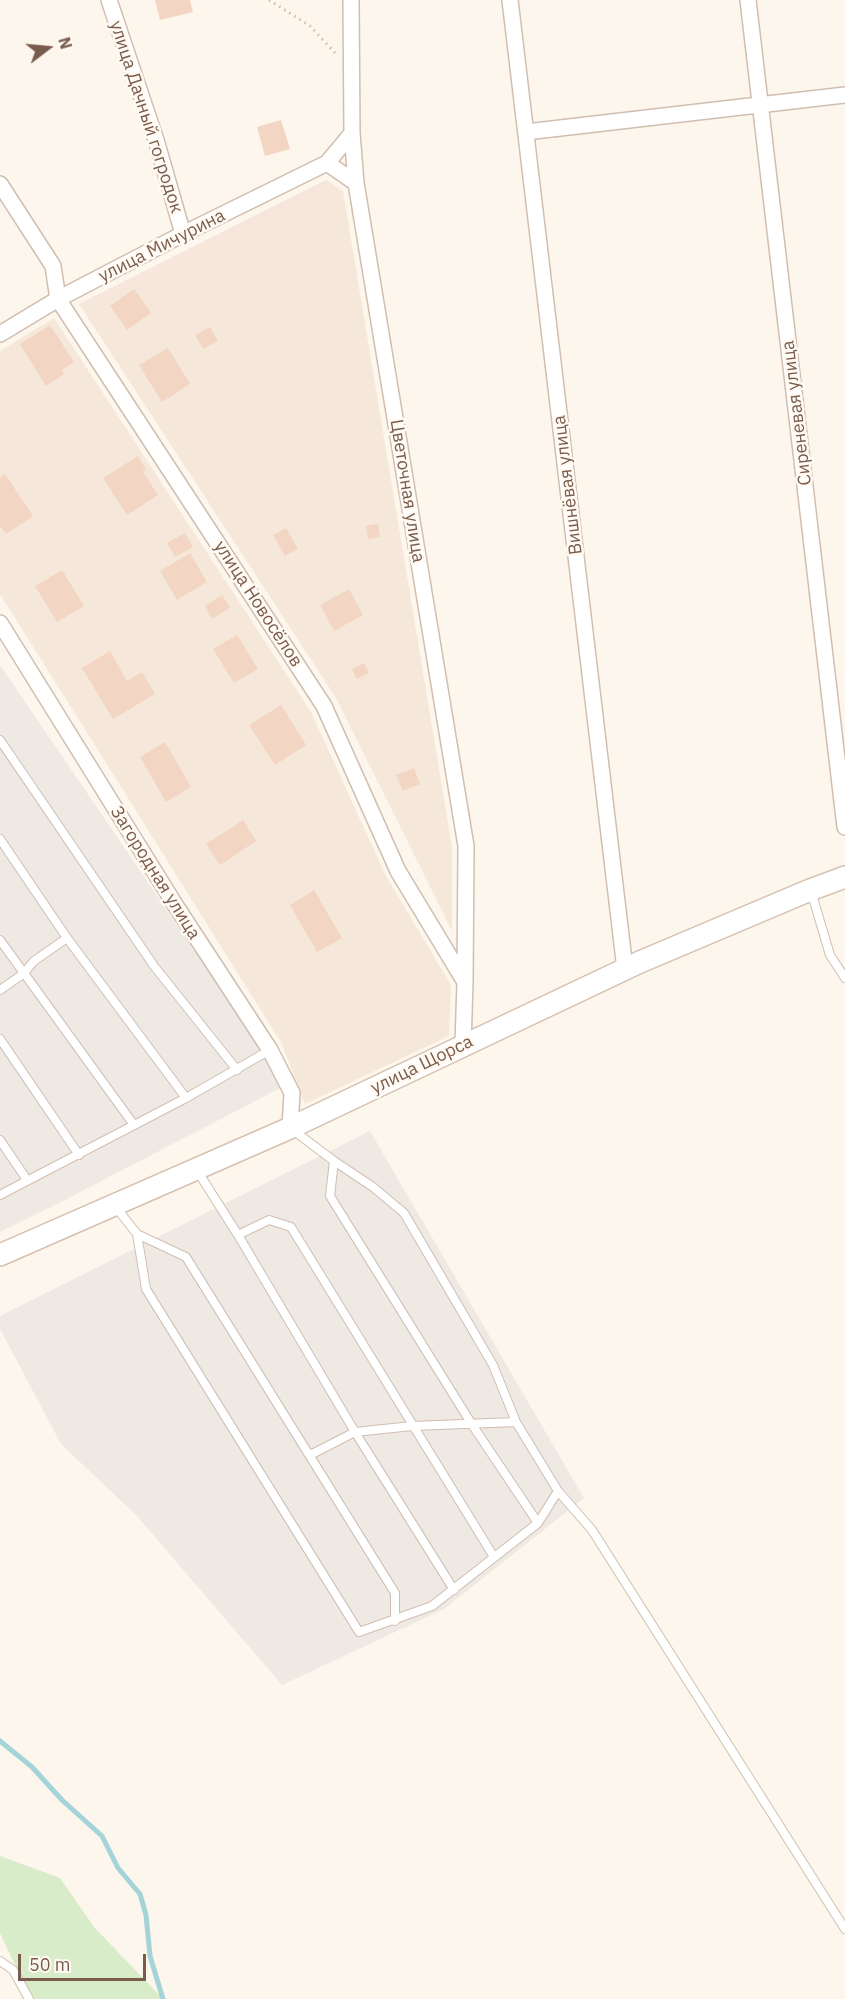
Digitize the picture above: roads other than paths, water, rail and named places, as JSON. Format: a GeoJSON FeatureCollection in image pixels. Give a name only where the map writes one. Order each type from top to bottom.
{"type":"FeatureCollection","features":[{"type":"Feature","properties":{"kind":"street","name":"улица Дачный гогродок"},"geometry":{"type":"LineString","coordinates":[[109,0],[156,140],[183,234]]}},
{"type":"Feature","properties":{"kind":"street","name":"Цветочная улица"},"geometry":{"type":"LineString","coordinates":[[351,0],[352,133],[356,183],[466,846],[465,982]]}},
{"type":"Feature","properties":{"kind":"street","name":"Вишнёвая улица"},"geometry":{"type":"LineString","coordinates":[[510,0],[625,969]]}},
{"type":"Feature","properties":{"kind":"street","name":"Сиреневая улица"},"geometry":{"type":"LineString","coordinates":[[748,0],[845,826]]}},
{"type":"Feature","properties":{"kind":"street"},"geometry":{"type":"LineString","coordinates":[[526,132],[845,95]]}},
{"type":"Feature","properties":{"kind":"street","name":"улица Мичурина"},"geometry":{"type":"LineString","coordinates":[[0,334],[58,299],[183,234],[327,164],[352,133]]}},
{"type":"Feature","properties":{"kind":"street"},"geometry":{"type":"LineString","coordinates":[[327,164],[356,183]]}},
{"type":"Feature","properties":{"kind":"street","name":"улица Новосёлов"},"geometry":{"type":"LineString","coordinates":[[0,184],[53,266],[58,299],[324,706],[398,871],[465,982]]}},
{"type":"Feature","properties":{"kind":"street","name":"Загородная улица"},"geometry":{"type":"LineString","coordinates":[[0,623],[167,893],[270,1050],[292,1093],[290,1128]]}},
{"type":"Feature","properties":{"kind":"street","name":"улица Щорса"},"geometry":{"type":"LineString","coordinates":[[0,1255],[290,1128],[625,969],[845,877]]}},
{"type":"Feature","properties":{"kind":"street"},"geometry":{"type":"LineString","coordinates":[[463,1045],[465,982]]}},
{"type":"Feature","properties":{"kind":"lane"},"geometry":{"type":"LineString","coordinates":[[0,740],[154,966],[237,1070]]}},
{"type":"Feature","properties":{"kind":"lane"},"geometry":{"type":"LineString","coordinates":[[0,839],[67,938],[186,1098]]}},
{"type":"Feature","properties":{"kind":"lane"},"geometry":{"type":"LineString","coordinates":[[810,890],[830,955],[845,978]]}},
{"type":"Feature","properties":{"kind":"lane"},"geometry":{"type":"LineString","coordinates":[[0,990],[23,974],[34,961],[67,938]]}},
{"type":"Feature","properties":{"kind":"lane"},"geometry":{"type":"LineString","coordinates":[[0,940],[134,1125]]}},
{"type":"Feature","properties":{"kind":"lane"},"geometry":{"type":"LineString","coordinates":[[0,1039],[79,1155]]}},
{"type":"Feature","properties":{"kind":"lane"},"geometry":{"type":"LineString","coordinates":[[0,1195],[186,1098],[270,1050]]}},
{"type":"Feature","properties":{"kind":"lane"},"geometry":{"type":"LineString","coordinates":[[290,1128],[373,1187],[404,1213],[493,1365],[516,1422],[558,1491],[592,1530],[845,1929]]}},
{"type":"Feature","properties":{"kind":"lane"},"geometry":{"type":"LineString","coordinates":[[0,1140],[27,1180]]}},
{"type":"Feature","properties":{"kind":"lane"},"geometry":{"type":"LineString","coordinates":[[334,1161],[330,1196],[471,1423],[538,1523]]}},
{"type":"Feature","properties":{"kind":"lane"},"geometry":{"type":"LineString","coordinates":[[196,1169],[355,1432],[454,1590]]}},
{"type":"Feature","properties":{"kind":"lane"},"geometry":{"type":"LineString","coordinates":[[115,1204],[137,1234],[146,1289],[359,1632],[432,1606],[538,1523],[558,1491]]}},
{"type":"Feature","properties":{"kind":"lane"},"geometry":{"type":"LineString","coordinates":[[238,1235],[269,1220],[291,1227],[494,1557]]}},
{"type":"Feature","properties":{"kind":"lane"},"geometry":{"type":"LineString","coordinates":[[137,1234],[186,1257],[395,1593],[395,1621]]}},
{"type":"Feature","properties":{"kind":"lane"},"geometry":{"type":"LineString","coordinates":[[310,1455],[355,1432],[412,1426],[516,1422]]}},
{"type":"Feature","properties":{"kind":"lane"},"geometry":{"type":"LineString","coordinates":[[0,1961],[13,1970],[29,1999]]}},
{"type":"Feature","properties":{"kind":"waterway"},"geometry":{"type":"LineString","coordinates":[[0,1741],[32,1767],[62,1800],[102,1836],[118,1868],[140,1894],[146,1915],[150,1956],[163,1999]]}}]}
